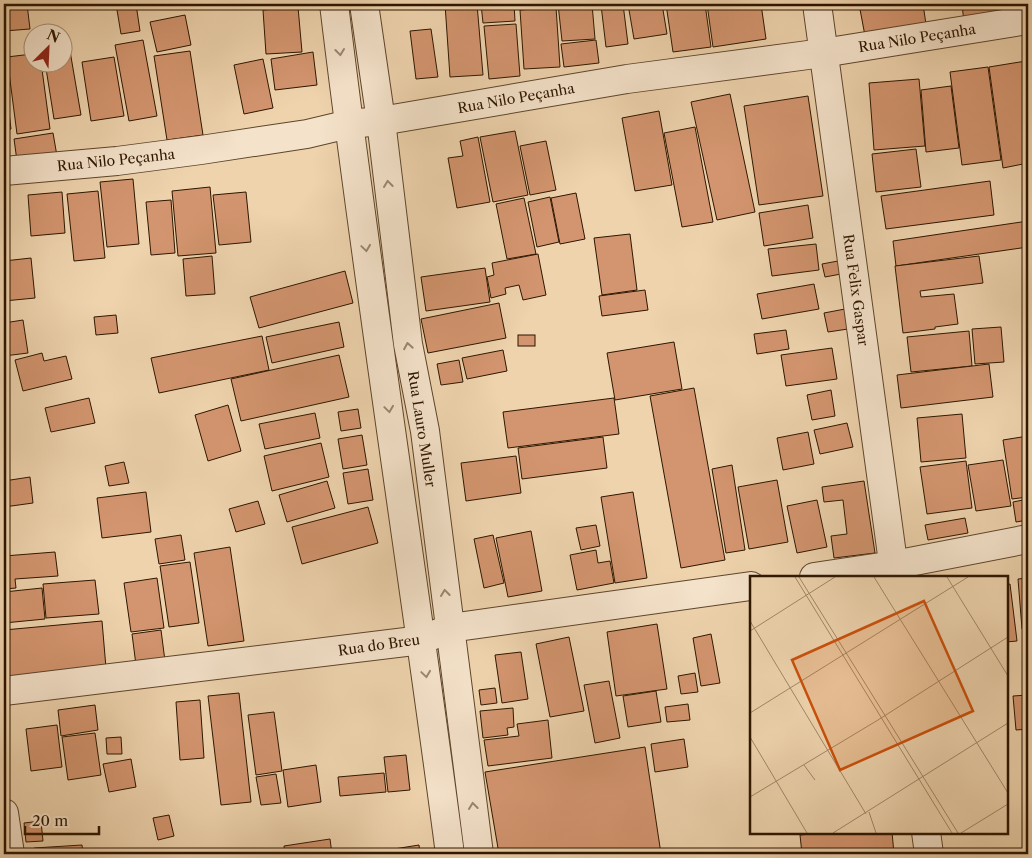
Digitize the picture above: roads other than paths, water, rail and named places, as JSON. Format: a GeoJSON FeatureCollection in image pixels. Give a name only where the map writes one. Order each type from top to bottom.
{"type":"FeatureCollection","features":[{"type":"Feature","properties":{"kind":"street","name":"Rua Lauro Muller"},"geometry":{"type":"LineString","coordinates":[[334,4],[450,854]]}},
{"type":"Feature","properties":{"kind":"street","name":"Rua Lauro Muller"},"geometry":{"type":"LineString","coordinates":[[364,4],[408,344],[425,431],[479,854]]}},
{"type":"Feature","properties":{"kind":"street","name":"Rua Felix Gaspar"},"geometry":{"type":"LineString","coordinates":[[817,4],[894,571]]}},
{"type":"Feature","properties":{"kind":"street","name":"Rua Nilo Peçanha"},"geometry":{"type":"LineString","coordinates":[[4,171],[117,161],[201,150],[307,134],[349,124],[380,121],[627,79],[823,52],[1028,20]]}},
{"type":"Feature","properties":{"kind":"street"},"geometry":{"type":"LineString","coordinates":[[827,576],[894,571],[1028,539]]}},
{"type":"Feature","properties":{"kind":"street","name":"Rua do Breu"},"geometry":{"type":"LineString","coordinates":[[4,691],[422,640],[450,628],[750,586]]}},
{"type":"Feature","properties":{"kind":"street"},"geometry":{"type":"LineString","coordinates":[[4,813],[10,854]]}},
{"type":"Feature","properties":{"kind":"street"},"geometry":{"type":"LineString","coordinates":[[926,833],[929,854]]}}]}
